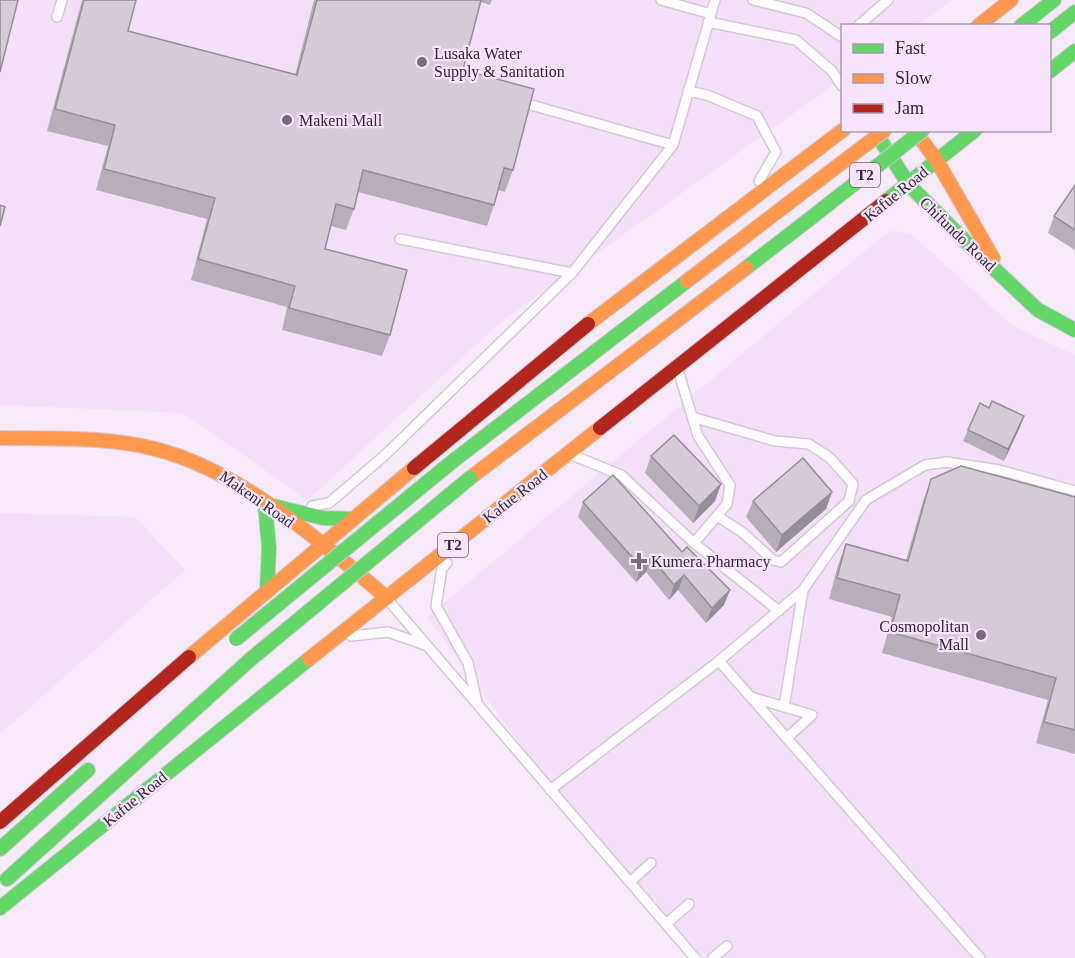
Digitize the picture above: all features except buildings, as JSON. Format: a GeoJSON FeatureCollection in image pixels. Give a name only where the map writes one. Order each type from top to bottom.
{"type":"FeatureCollection","features":[{"type":"Feature","properties":{"kind":"main road"},"geometry":{"type":"LineString","coordinates":[[981,24],[1011,0]]}},
{"type":"Feature","properties":{"kind":"main road"},"geometry":{"type":"LineString","coordinates":[[1023,24],[1053,0]]}},
{"type":"Feature","properties":{"kind":"main road"},"geometry":{"type":"LineString","coordinates":[[1051,31],[1075,12]]}},
{"type":"Feature","properties":{"kind":"main road"},"geometry":{"type":"LineString","coordinates":[[1051,70],[1075,51]]}},
{"type":"Feature","properties":{"kind":"main road"},"geometry":{"type":"LineString","coordinates":[[0,822],[267,591],[561,345],[841,132]]}},
{"type":"Feature","properties":{"kind":"main road","name":"Chifundo Road"},"geometry":{"type":"LineString","coordinates":[[875,132],[909,185],[1038,310],[1075,330]]}},
{"type":"Feature","properties":{"kind":"main road","name":"T2"},"geometry":{"type":"LineString","coordinates":[[231,643],[453,461],[882,132]]}},
{"type":"Feature","properties":{"kind":"main road","name":"Chifundo Road"},"geometry":{"type":"LineString","coordinates":[[915,132],[937,161],[1003,277]]}},
{"type":"Feature","properties":{"kind":"main road","name":"Kafue Road"},"geometry":{"type":"LineString","coordinates":[[0,885],[252,658],[470,478],[920,132]]}},
{"type":"Feature","properties":{"kind":"main road","name":"Kafue Road"},"geometry":{"type":"LineString","coordinates":[[0,908],[324,647],[909,185],[973,132]]}},
{"type":"Feature","properties":{"kind":"main road","name":"Makeni Road"},"geometry":{"type":"LineString","coordinates":[[0,438],[104,441],[153,448],[219,472],[323,544],[387,598]]}},
{"type":"Feature","properties":{"kind":"main road"},"geometry":{"type":"LineString","coordinates":[[267,591],[271,562],[270,533],[265,504],[323,518],[352,519]]}},
{"type":"Feature","properties":{"kind":"main road"},"geometry":{"type":"LineString","coordinates":[[0,849],[96,764]]}},
{"type":"Feature","properties":{"kind":"lane"},"geometry":{"type":"LineString","coordinates":[[57,17],[62,0]]}},
{"type":"Feature","properties":{"kind":"lane"},"geometry":{"type":"LineString","coordinates":[[661,0],[709,18],[796,40],[832,71],[841,83]]}},
{"type":"Feature","properties":{"kind":"lane"},"geometry":{"type":"LineString","coordinates":[[265,504],[309,506],[328,503],[384,456],[483,357],[572,273],[673,145],[715,0]]}},
{"type":"Feature","properties":{"kind":"lane"},"geometry":{"type":"LineString","coordinates":[[753,0],[806,13],[841,36]]}},
{"type":"Feature","properties":{"kind":"lane"},"geometry":{"type":"LineString","coordinates":[[860,24],[888,0]]}},
{"type":"Feature","properties":{"kind":"lane"},"geometry":{"type":"LineString","coordinates":[[688,91],[707,95],[757,116],[776,152],[746,204]]}},
{"type":"Feature","properties":{"kind":"lane"},"geometry":{"type":"LineString","coordinates":[[524,103],[673,145]]}},
{"type":"Feature","properties":{"kind":"lane"},"geometry":{"type":"LineString","coordinates":[[400,239],[572,273]]}},
{"type":"Feature","properties":{"kind":"lane"},"geometry":{"type":"LineString","coordinates":[[678,368],[698,436],[730,485],[727,504],[694,543]]}},
{"type":"Feature","properties":{"kind":"lane"},"geometry":{"type":"LineString","coordinates":[[692,417],[775,441],[809,444],[830,458],[853,484],[849,501],[781,561],[772,560],[742,532],[717,516]]}},
{"type":"Feature","properties":{"kind":"lane"},"geometry":{"type":"LineString","coordinates":[[569,454],[621,475],[694,543],[779,611]]}},
{"type":"Feature","properties":{"kind":"lane"},"geometry":{"type":"LineString","coordinates":[[550,790],[719,661],[779,611],[803,590],[866,500],[925,465],[947,462],[999,470],[1075,491]]}},
{"type":"Feature","properties":{"kind":"lane"},"geometry":{"type":"LineString","coordinates":[[477,526],[442,568],[436,606],[468,663],[478,705]]}},
{"type":"Feature","properties":{"kind":"lane"},"geometry":{"type":"LineString","coordinates":[[784,707],[803,590]]}},
{"type":"Feature","properties":{"kind":"lane"},"geometry":{"type":"LineString","coordinates":[[387,598],[695,958]]}},
{"type":"Feature","properties":{"kind":"lane"},"geometry":{"type":"LineString","coordinates":[[324,647],[354,635],[388,632],[428,645]]}},
{"type":"Feature","properties":{"kind":"lane"},"geometry":{"type":"LineString","coordinates":[[719,661],[980,958]]}},
{"type":"Feature","properties":{"kind":"lane"},"geometry":{"type":"LineString","coordinates":[[751,697],[812,715],[787,738]]}},
{"type":"Feature","properties":{"kind":"lane"},"geometry":{"type":"LineString","coordinates":[[630,882],[651,863]]}},
{"type":"Feature","properties":{"kind":"lane"},"geometry":{"type":"LineString","coordinates":[[666,924],[689,904]]}},
{"type":"Feature","properties":{"kind":"lane"},"geometry":{"type":"LineString","coordinates":[[712,958],[727,946]]}},
{"type":"Feature","properties":{"kind":"shaded area"},"geometry":{"type":"Polygon","coordinates":[[[0,0],[952,0],[918,24],[841,24],[841,80],[501,322],[308,500],[183,413],[0,405],[0,0]]]}},
{"type":"Feature","properties":{"kind":"shaded area"},"geometry":{"type":"Polygon","coordinates":[[[889,231],[910,233],[1013,326],[1075,355],[1075,958],[704,958],[537,767],[427,617],[889,231]]]}},
{"type":"Feature","properties":{"kind":"shaded area"},"geometry":{"type":"Polygon","coordinates":[[[0,513],[135,517],[185,570],[0,734],[0,513]]]}},
{"type":"Feature","properties":{"kind":"traffic: fast"},"geometry":{"type":"LineString","coordinates":[[1024,24],[1054,0]]}},
{"type":"Feature","properties":{"kind":"traffic: fast"},"geometry":{"type":"LineString","coordinates":[[1051,31],[1075,12]]}},
{"type":"Feature","properties":{"kind":"traffic: fast"},"geometry":{"type":"LineString","coordinates":[[1051,70],[1075,51]]}},
{"type":"Feature","properties":{"kind":"traffic: fast"},"geometry":{"type":"LineString","coordinates":[[807,221],[920,132]]}},
{"type":"Feature","properties":{"kind":"traffic: fast"},"geometry":{"type":"LineString","coordinates":[[886,201],[972,132]]}},
{"type":"Feature","properties":{"kind":"traffic: fast"},"geometry":{"type":"LineString","coordinates":[[879,138],[909,185],[968,244],[1038,310],[1075,330]]}},
{"type":"Feature","properties":{"kind":"traffic: fast"},"geometry":{"type":"LineString","coordinates":[[746,268],[807,221]]}},
{"type":"Feature","properties":{"kind":"traffic: fast"},"geometry":{"type":"LineString","coordinates":[[453,461],[687,281]]}},
{"type":"Feature","properties":{"kind":"traffic: fast"},"geometry":{"type":"LineString","coordinates":[[236,639],[453,461]]}},
{"type":"Feature","properties":{"kind":"traffic: fast"},"geometry":{"type":"LineString","coordinates":[[252,658],[470,478]]}},
{"type":"Feature","properties":{"kind":"traffic: fast"},"geometry":{"type":"LineString","coordinates":[[267,591],[269,548],[265,504],[323,518],[352,519]]}},
{"type":"Feature","properties":{"kind":"traffic: fast"},"geometry":{"type":"LineString","coordinates":[[7,879],[252,658]]}},
{"type":"Feature","properties":{"kind":"traffic: fast"},"geometry":{"type":"LineString","coordinates":[[0,908],[309,659]]}},
{"type":"Feature","properties":{"kind":"traffic: fast"},"geometry":{"type":"LineString","coordinates":[[0,849],[88,770]]}},
{"type":"Feature","properties":{"kind":"traffic: slow"},"geometry":{"type":"LineString","coordinates":[[981,24],[1011,0]]}},
{"type":"Feature","properties":{"kind":"traffic: slow"},"geometry":{"type":"LineString","coordinates":[[588,324],[841,132]]}},
{"type":"Feature","properties":{"kind":"traffic: slow"},"geometry":{"type":"LineString","coordinates":[[794,199],[882,132]]}},
{"type":"Feature","properties":{"kind":"traffic: slow"},"geometry":{"type":"LineString","coordinates":[[915,132],[937,161],[993,258]]}},
{"type":"Feature","properties":{"kind":"traffic: slow"},"geometry":{"type":"LineString","coordinates":[[687,281],[794,199]]}},
{"type":"Feature","properties":{"kind":"traffic: slow"},"geometry":{"type":"LineString","coordinates":[[470,478],[746,268]]}},
{"type":"Feature","properties":{"kind":"traffic: slow"},"geometry":{"type":"LineString","coordinates":[[309,659],[600,428]]}},
{"type":"Feature","properties":{"kind":"traffic: slow"},"geometry":{"type":"LineString","coordinates":[[0,438],[117,442],[155,449],[187,459],[218,473],[278,510],[387,598]]}},
{"type":"Feature","properties":{"kind":"traffic: slow"},"geometry":{"type":"LineString","coordinates":[[189,657],[414,468]]}},
{"type":"Feature","properties":{"kind":"traffic: jam"},"geometry":{"type":"LineString","coordinates":[[600,428],[886,201]]}},
{"type":"Feature","properties":{"kind":"traffic: jam"},"geometry":{"type":"LineString","coordinates":[[414,468],[588,324]]}},
{"type":"Feature","properties":{"kind":"traffic: jam"},"geometry":{"type":"LineString","coordinates":[[0,822],[189,657]]}},
{"type":"Feature","properties":{"kind":"place","name":"Lusaka Water Supply & Sanitation"},"geometry":{"type":"Point","coordinates":[422,62]}},
{"type":"Feature","properties":{"kind":"place","name":"Makeni Mall"},"geometry":{"type":"Point","coordinates":[287,120]}},
{"type":"Feature","properties":{"kind":"place","name":"Kumera Pharmacy"},"geometry":{"type":"Point","coordinates":[639,561]}},
{"type":"Feature","properties":{"kind":"place","name":"Cosmopolitan Mall"},"geometry":{"type":"Point","coordinates":[981,635]}}]}
